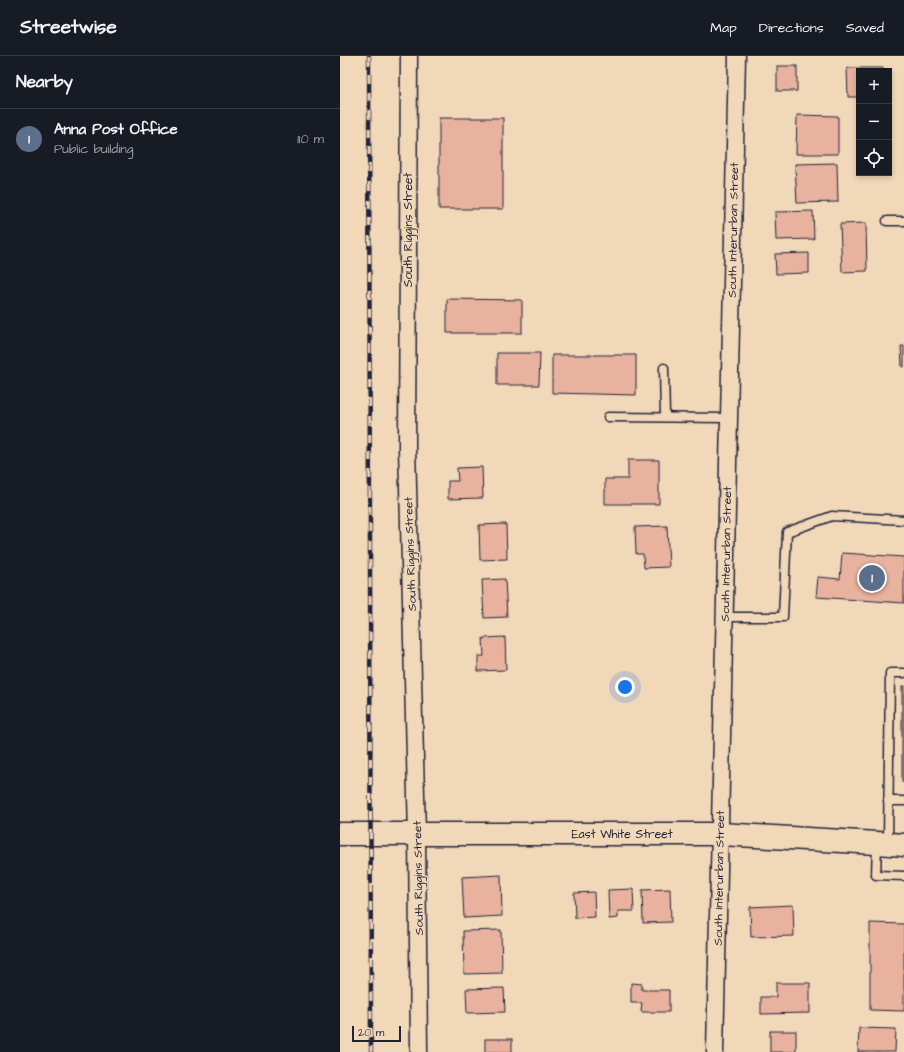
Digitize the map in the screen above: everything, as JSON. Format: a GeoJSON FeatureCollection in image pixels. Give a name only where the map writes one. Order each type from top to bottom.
{"type":"FeatureCollection","features":[{"type":"Feature","properties":{"kind":"main road","name":"East White Street"},"geometry":{"type":"LineString","coordinates":[[340,834],[720,834],[890,844]]}},
{"type":"Feature","properties":{"kind":"street","name":"South Riggins Street"},"geometry":{"type":"LineString","coordinates":[[410,56],[407,447],[417,834],[419,1052]]}},
{"type":"Feature","properties":{"kind":"street","name":"South Interurban Street"},"geometry":{"type":"LineString","coordinates":[[715,1052],[737,56]]}},
{"type":"Feature","properties":{"kind":"lane"},"geometry":{"type":"LineString","coordinates":[[888,221],[904,221]]}},
{"type":"Feature","properties":{"kind":"lane"},"geometry":{"type":"LineString","coordinates":[[664,368],[665,417]]}},
{"type":"Feature","properties":{"kind":"lane"},"geometry":{"type":"LineString","coordinates":[[608,416],[729,418]]}},
{"type":"Feature","properties":{"kind":"lane"},"geometry":{"type":"LineString","coordinates":[[725,617],[783,616],[788,532],[832,516],[904,520]]}},
{"type":"Feature","properties":{"kind":"lane"},"geometry":{"type":"LineString","coordinates":[[904,673],[890,673],[888,801],[890,844],[876,876],[904,876]]}},
{"type":"Feature","properties":{"kind":"lane"},"geometry":{"type":"LineString","coordinates":[[888,801],[904,801]]}},
{"type":"Feature","properties":{"kind":"building"},"geometry":{"type":"Polygon","coordinates":[[[777,66],[797,66],[797,91],[777,91],[777,66]]]}},
{"type":"Feature","properties":{"kind":"building"},"geometry":{"type":"Polygon","coordinates":[[[847,68],[856,68],[856,97],[848,97],[847,68]]]}},
{"type":"Feature","properties":{"kind":"building"},"geometry":{"type":"Polygon","coordinates":[[[797,115],[838,116],[838,154],[796,154],[797,115]]]}},
{"type":"Feature","properties":{"kind":"building"},"geometry":{"type":"Polygon","coordinates":[[[439,118],[503,118],[503,209],[439,209],[439,118]]]}},
{"type":"Feature","properties":{"kind":"building"},"geometry":{"type":"Polygon","coordinates":[[[837,163],[838,202],[797,203],[795,164],[837,163]]]}},
{"type":"Feature","properties":{"kind":"building"},"geometry":{"type":"Polygon","coordinates":[[[813,211],[814,239],[776,240],[775,212],[813,211]]]}},
{"type":"Feature","properties":{"kind":"building"},"geometry":{"type":"Polygon","coordinates":[[[866,223],[867,271],[842,272],[840,224],[866,223]]]}},
{"type":"Feature","properties":{"kind":"building"},"geometry":{"type":"Polygon","coordinates":[[[809,253],[809,273],[776,274],[775,254],[809,253]]]}},
{"type":"Feature","properties":{"kind":"building"},"geometry":{"type":"Polygon","coordinates":[[[447,299],[522,300],[522,333],[447,333],[447,299]]]}},
{"type":"Feature","properties":{"kind":"building"},"geometry":{"type":"Polygon","coordinates":[[[901,346],[904,346],[904,367],[902,367],[901,346]]]}},
{"type":"Feature","properties":{"kind":"building"},"geometry":{"type":"Polygon","coordinates":[[[497,353],[540,353],[539,385],[497,385],[497,353]]]}},
{"type":"Feature","properties":{"kind":"building"},"geometry":{"type":"Polygon","coordinates":[[[552,355],[636,355],[636,395],[552,393],[552,355]]]}},
{"type":"Feature","properties":{"kind":"building"},"geometry":{"type":"Polygon","coordinates":[[[628,460],[659,460],[659,504],[605,504],[605,479],[628,479],[628,460]]]}},
{"type":"Feature","properties":{"kind":"building"},"geometry":{"type":"Polygon","coordinates":[[[482,467],[483,498],[448,499],[448,481],[458,481],[457,468],[482,467]]]}},
{"type":"Feature","properties":{"kind":"building"},"geometry":{"type":"Polygon","coordinates":[[[506,524],[507,559],[480,560],[479,525],[506,524]]]}},
{"type":"Feature","properties":{"kind":"building"},"geometry":{"type":"Polygon","coordinates":[[[667,526],[669,567],[644,568],[643,554],[636,554],[635,527],[667,526]]]}},
{"type":"Feature","properties":{"kind":"building"},"geometry":{"type":"Polygon","coordinates":[[[842,553],[904,557],[904,603],[816,597],[818,577],[840,579],[842,553]]]}},
{"type":"Feature","properties":{"kind":"building"},"geometry":{"type":"Polygon","coordinates":[[[505,579],[507,617],[484,618],[482,580],[505,579]]]}},
{"type":"Feature","properties":{"kind":"building"},"geometry":{"type":"Polygon","coordinates":[[[505,637],[506,670],[478,671],[478,656],[484,656],[483,638],[505,637]]]}},
{"type":"Feature","properties":{"kind":"building"},"geometry":{"type":"Polygon","coordinates":[[[902,686],[904,686],[904,782],[902,782],[902,686]]]}},
{"type":"Feature","properties":{"kind":"building"},"geometry":{"type":"Polygon","coordinates":[[[501,875],[502,916],[464,918],[462,877],[501,875]]]}},
{"type":"Feature","properties":{"kind":"building"},"geometry":{"type":"Polygon","coordinates":[[[633,889],[634,911],[618,911],[618,918],[609,919],[608,890],[633,889]]]}},
{"type":"Feature","properties":{"kind":"building"},"geometry":{"type":"Polygon","coordinates":[[[670,889],[671,922],[643,923],[642,890],[670,889]]]}},
{"type":"Feature","properties":{"kind":"building"},"geometry":{"type":"Polygon","coordinates":[[[594,892],[595,917],[575,918],[574,893],[594,892]]]}},
{"type":"Feature","properties":{"kind":"building"},"geometry":{"type":"Polygon","coordinates":[[[793,905],[794,936],[751,937],[750,907],[793,905]]]}},
{"type":"Feature","properties":{"kind":"building"},"geometry":{"type":"Polygon","coordinates":[[[870,923],[904,924],[904,1011],[870,1010],[870,923]]]}},
{"type":"Feature","properties":{"kind":"building"},"geometry":{"type":"Polygon","coordinates":[[[501,930],[502,973],[464,974],[463,931],[501,930]]]}},
{"type":"Feature","properties":{"kind":"building"},"geometry":{"type":"Polygon","coordinates":[[[631,983],[642,984],[642,990],[669,990],[669,1012],[641,1012],[642,1003],[631,1003],[631,983]]]}},
{"type":"Feature","properties":{"kind":"building"},"geometry":{"type":"Polygon","coordinates":[[[776,983],[810,983],[810,1013],[761,1014],[761,997],[776,997],[776,983]]]}},
{"type":"Feature","properties":{"kind":"building"},"geometry":{"type":"Polygon","coordinates":[[[504,988],[505,1012],[467,1013],[466,989],[504,988]]]}},
{"type":"Feature","properties":{"kind":"building"},"geometry":{"type":"Polygon","coordinates":[[[859,1028],[896,1029],[895,1052],[858,1052],[859,1028]]]}},
{"type":"Feature","properties":{"kind":"building"},"geometry":{"type":"Polygon","coordinates":[[[770,1031],[796,1031],[796,1052],[770,1052],[770,1031]]]}},
{"type":"Feature","properties":{"kind":"building"},"geometry":{"type":"Polygon","coordinates":[[[485,1039],[512,1039],[512,1052],[485,1052],[485,1039]]]}},
{"type":"Feature","properties":{"kind":"railway"},"geometry":{"type":"LineString","coordinates":[[369,56],[371,1052]]}},
{"type":"Feature","properties":{"kind":"place","name":"Anna Post Office"},"geometry":{"type":"Point","coordinates":[872,578]}}]}
